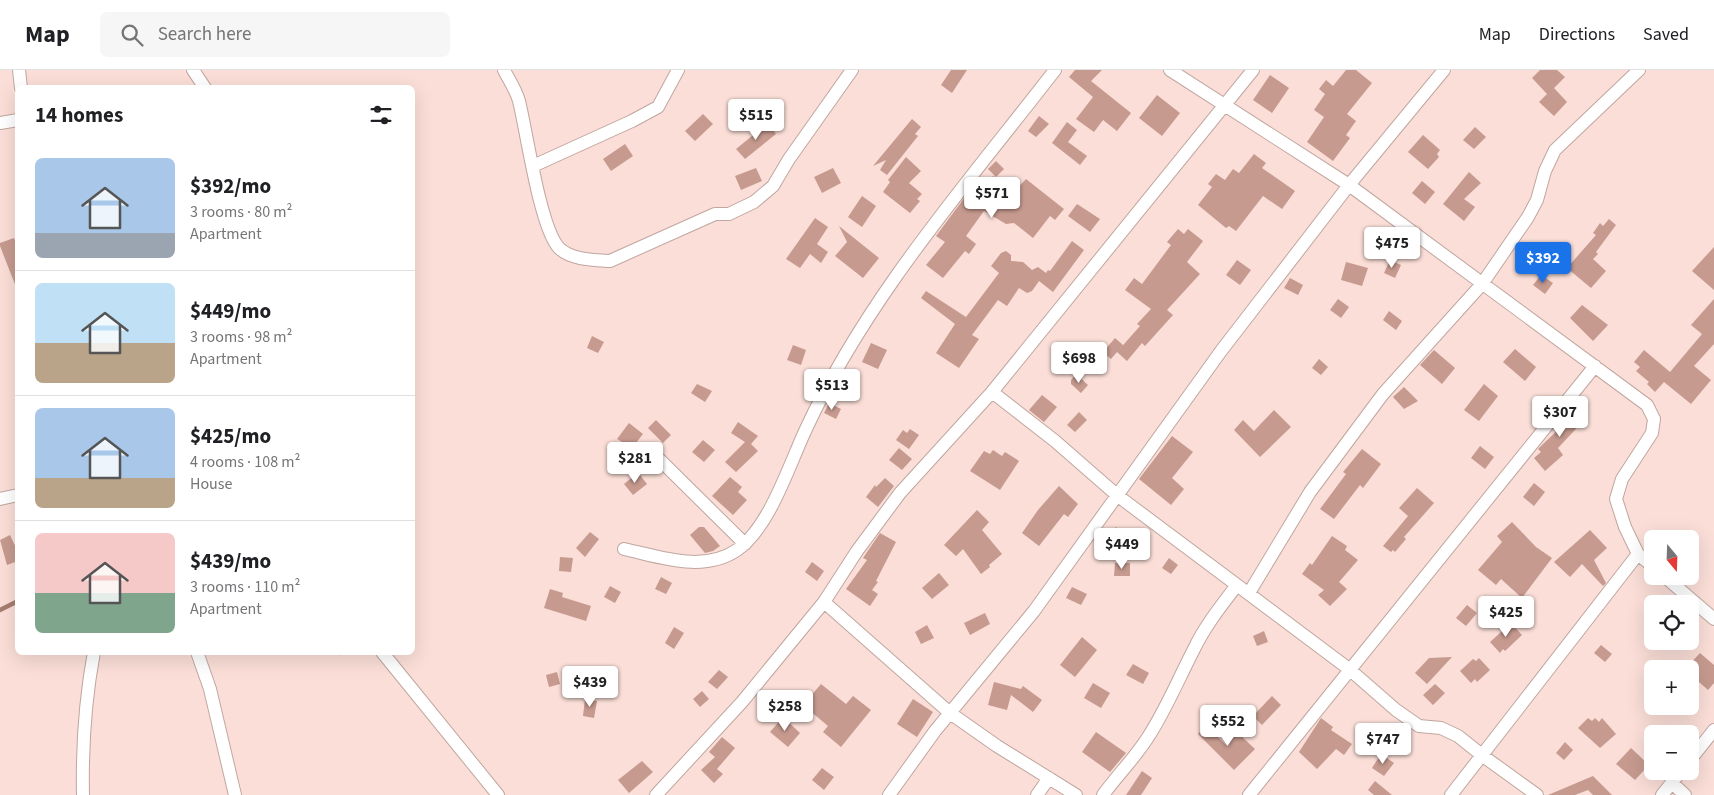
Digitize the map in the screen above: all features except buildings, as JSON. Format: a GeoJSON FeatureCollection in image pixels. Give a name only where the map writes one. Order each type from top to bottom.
{"type":"FeatureCollection","features":[{"type":"Feature","properties":{"kind":"street"},"geometry":{"type":"LineString","coordinates":[[19,70],[21,85]]}},
{"type":"Feature","properties":{"kind":"street"},"geometry":{"type":"LineString","coordinates":[[194,70],[203,85]]}},
{"type":"Feature","properties":{"kind":"street"},"geometry":{"type":"LineString","coordinates":[[504,70],[518,98],[547,224],[557,245],[561,250],[575,256],[610,261],[714,214],[729,214],[754,202],[773,186],[789,159],[852,70]]}},
{"type":"Feature","properties":{"kind":"street"},"geometry":{"type":"LineString","coordinates":[[533,166],[632,121],[658,107],[678,70]]}},
{"type":"Feature","properties":{"kind":"street"},"geometry":{"type":"LineString","coordinates":[[624,549],[697,564],[724,556],[745,544],[766,515],[816,407],[849,345],[910,258],[1055,70]]}},
{"type":"Feature","properties":{"kind":"street"},"geometry":{"type":"LineString","coordinates":[[1170,70],[1348,185],[1647,405],[1654,419],[1652,433],[1622,479],[1616,499],[1625,527],[1638,554],[1644,559]]}},
{"type":"Feature","properties":{"kind":"street"},"geometry":{"type":"LineString","coordinates":[[656,795],[742,702],[824,602],[857,551],[900,492],[992,392],[1253,70]]}},
{"type":"Feature","properties":{"kind":"street"},"geometry":{"type":"LineString","coordinates":[[889,795],[950,713],[1034,611],[1221,351],[1348,185],[1444,70]]}},
{"type":"Feature","properties":{"kind":"street"},"geometry":{"type":"LineString","coordinates":[[1249,593],[1310,492],[1372,409],[1482,284],[1528,218],[1537,200],[1545,171],[1555,150],[1639,70]]}},
{"type":"Feature","properties":{"kind":"street"},"geometry":{"type":"LineString","coordinates":[[0,122],[15,120]]}},
{"type":"Feature","properties":{"kind":"street"},"geometry":{"type":"LineString","coordinates":[[1249,795],[1594,366]]}},
{"type":"Feature","properties":{"kind":"street"},"geometry":{"type":"LineString","coordinates":[[992,392],[1055,441],[1118,496],[1349,669],[1396,710],[1420,726],[1441,728],[1458,736],[1537,795]]}},
{"type":"Feature","properties":{"kind":"street"},"geometry":{"type":"LineString","coordinates":[[659,459],[745,544]]}},
{"type":"Feature","properties":{"kind":"street"},"geometry":{"type":"LineString","coordinates":[[0,499],[15,496]]}},
{"type":"Feature","properties":{"kind":"street"},"geometry":{"type":"LineString","coordinates":[[1451,795],[1638,554]]}},
{"type":"Feature","properties":{"kind":"street"},"geometry":{"type":"LineString","coordinates":[[1104,795],[1117,774],[1149,737],[1176,689],[1194,649],[1209,622],[1237,585]]}},
{"type":"Feature","properties":{"kind":"street"},"geometry":{"type":"LineString","coordinates":[[1674,585],[1714,619]]}},
{"type":"Feature","properties":{"kind":"street"},"geometry":{"type":"LineString","coordinates":[[824,602],[950,713],[996,746],[1076,795]]}},
{"type":"Feature","properties":{"kind":"street"},"geometry":{"type":"LineString","coordinates":[[83,795],[82,754],[88,682],[93,655]]}},
{"type":"Feature","properties":{"kind":"street"},"geometry":{"type":"LineString","coordinates":[[198,655],[210,689],[235,795]]}},
{"type":"Feature","properties":{"kind":"street"},"geometry":{"type":"LineString","coordinates":[[384,655],[495,794]]}},
{"type":"Feature","properties":{"kind":"street"},"geometry":{"type":"LineString","coordinates":[[1699,749],[1714,730]]}},
{"type":"Feature","properties":{"kind":"street"},"geometry":{"type":"LineString","coordinates":[[1037,795],[1049,778]]}},
{"type":"Feature","properties":{"kind":"street"},"geometry":{"type":"LineString","coordinates":[[1662,795],[1674,780]]}},
{"type":"Feature","properties":{"kind":"street"},"geometry":{"type":"LineString","coordinates":[[1672,783],[1685,795]]}},
{"type":"Feature","properties":{"kind":"waterway"},"geometry":{"type":"LineString","coordinates":[[0,610],[15,602]]}}]}
